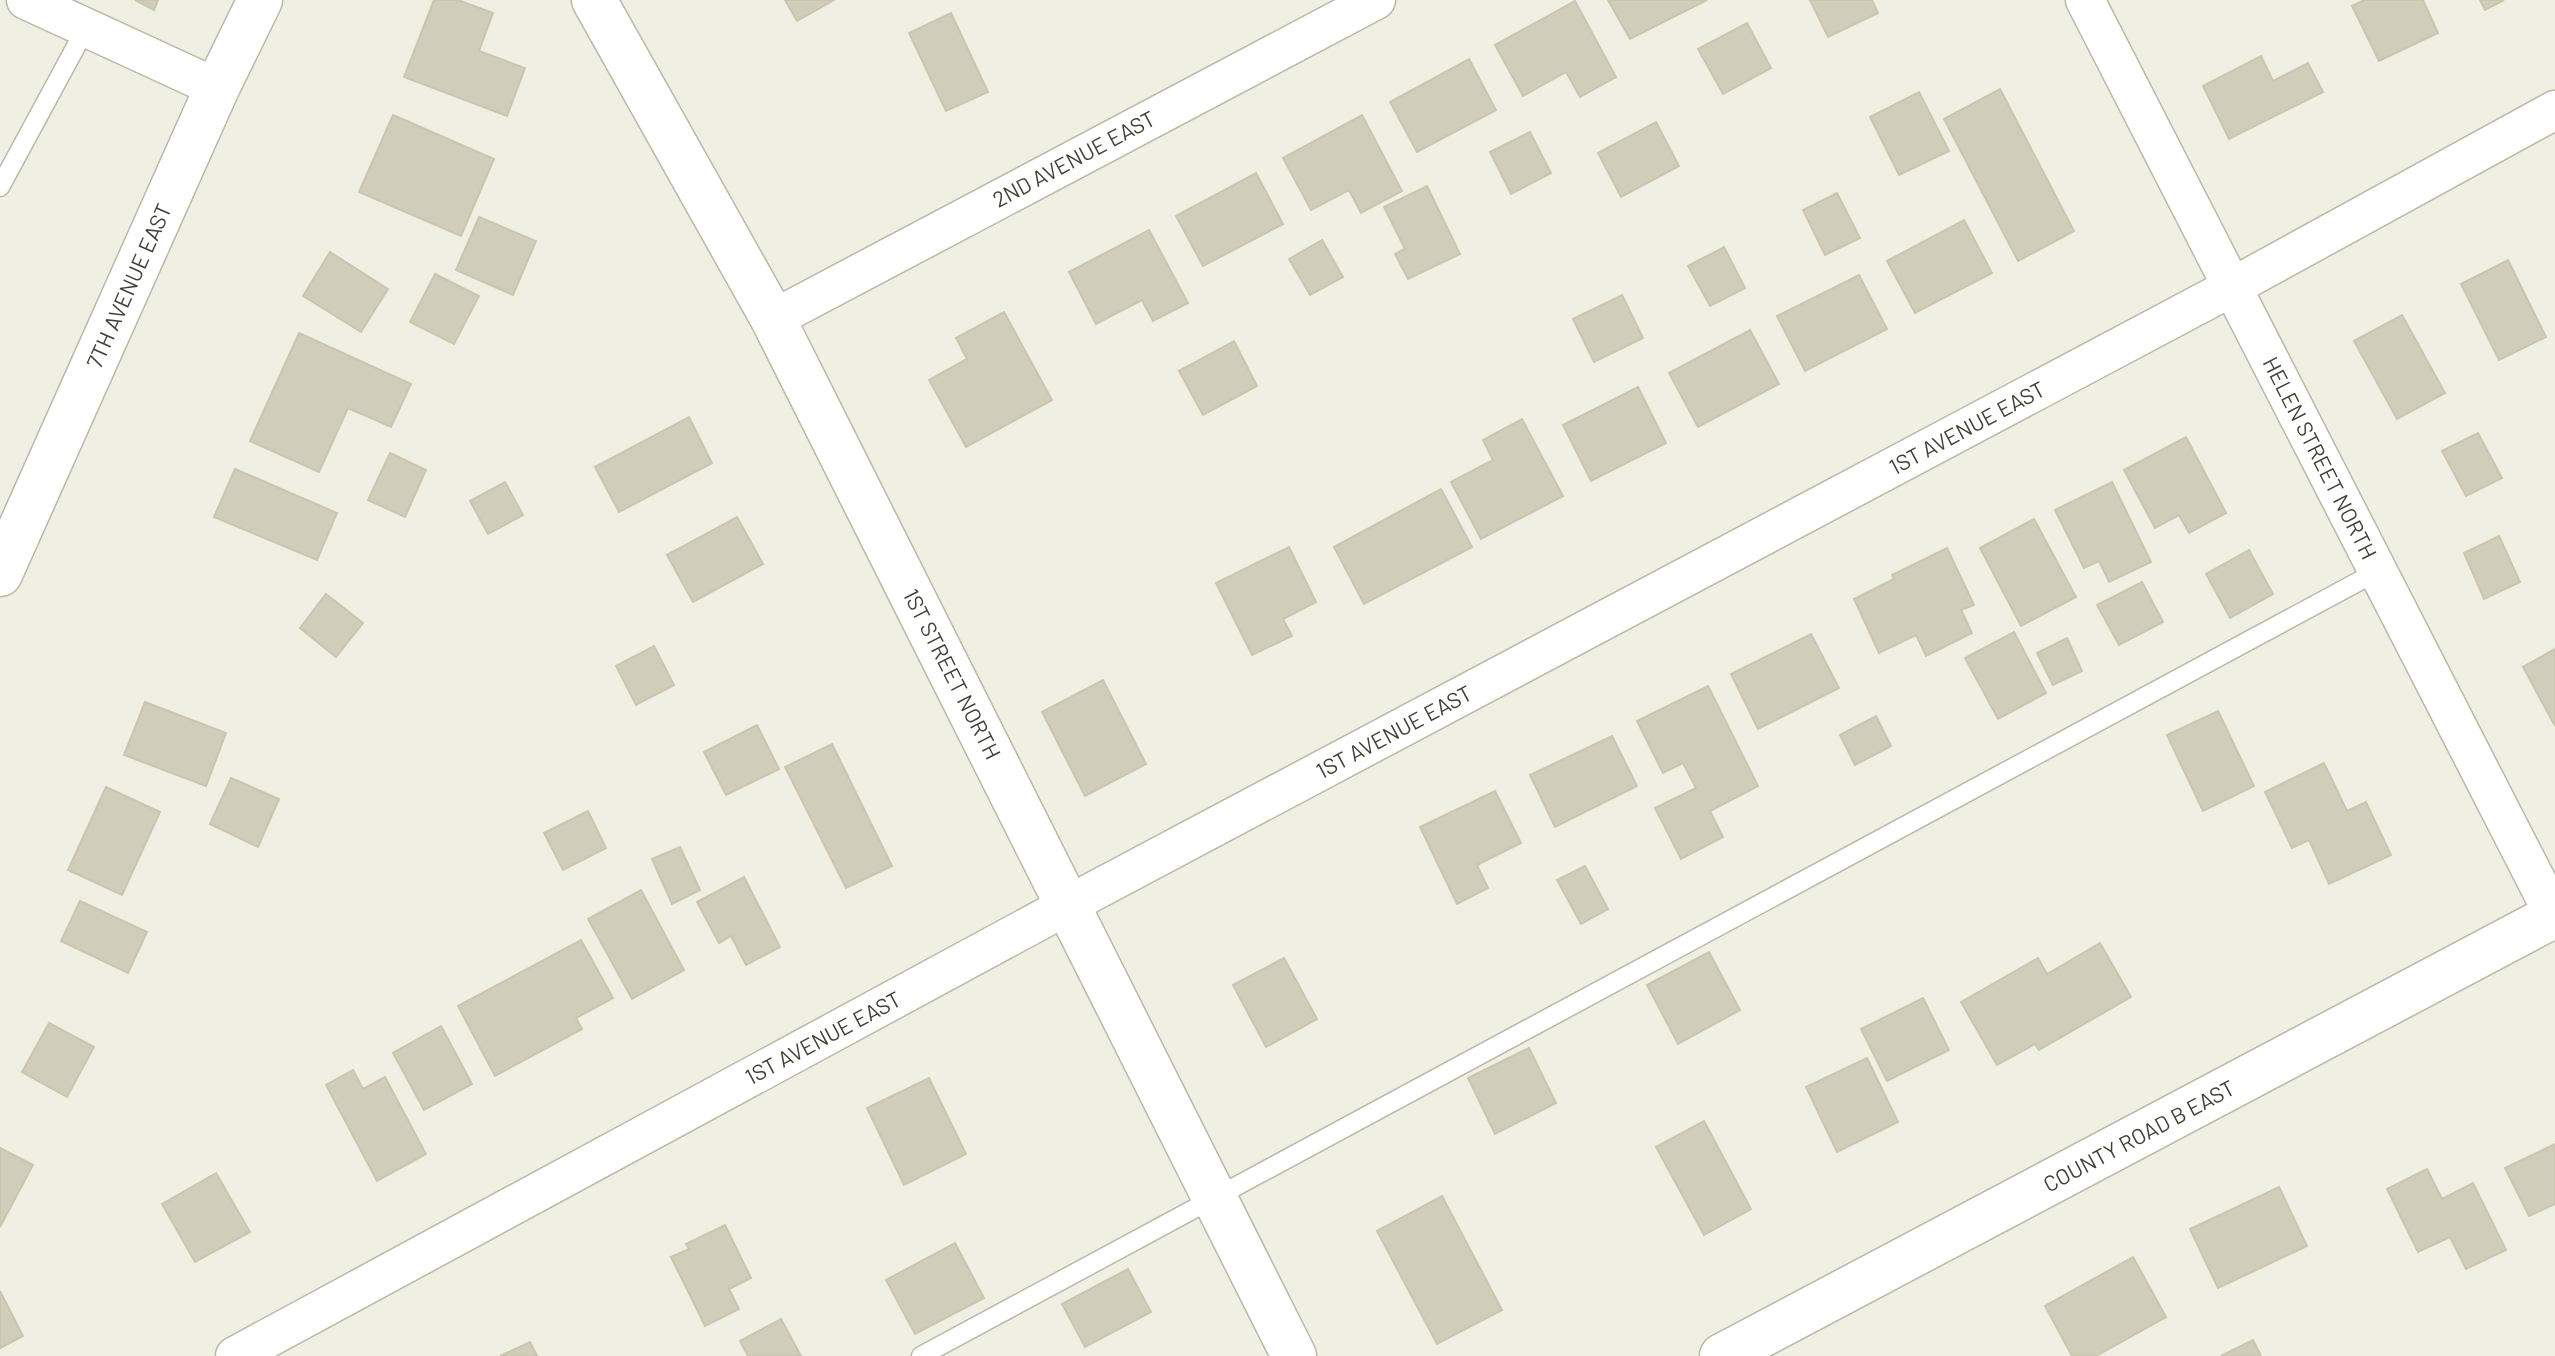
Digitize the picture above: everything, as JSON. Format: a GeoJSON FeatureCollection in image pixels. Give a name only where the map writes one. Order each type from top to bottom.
{"type":"FeatureCollection","features":[{"type":"Feature","properties":{"kind":"street"},"geometry":{"type":"LineString","coordinates":[[26,0],[217,88]]}},
{"type":"Feature","properties":{"kind":"street","name":"7TH AVENUE EAST"},"geometry":{"type":"LineString","coordinates":[[0,574],[217,88],[260,0]]}},
{"type":"Feature","properties":{"kind":"street","name":"2ND AVENUE EAST"},"geometry":{"type":"LineString","coordinates":[[773,319],[1376,0]]}},
{"type":"Feature","properties":{"kind":"street","name":"HELEN STREET NORTH"},"geometry":{"type":"LineString","coordinates":[[2085,0],[2555,915]]}},
{"type":"Feature","properties":{"kind":"street","name":"1ST STREET NORTH"},"geometry":{"type":"LineString","coordinates":[[601,2],[773,319],[1294,1356]]}},
{"type":"Feature","properties":{"kind":"street","name":"1ST AVENUE EAST"},"geometry":{"type":"LineString","coordinates":[[235,1356],[1069,905],[2232,287],[2555,110]]}},
{"type":"Feature","properties":{"kind":"street","name":"COUNTY ROAD B EAST"},"geometry":{"type":"LineString","coordinates":[[1722,1356],[2555,915]]}},
{"type":"Feature","properties":{"kind":"lane"},"geometry":{"type":"LineString","coordinates":[[0,187],[86,28]]}},
{"type":"Feature","properties":{"kind":"lane"},"geometry":{"type":"LineString","coordinates":[[921,1356],[2378,571]]}},
{"type":"Feature","properties":{"kind":"building"},"geometry":{"type":"Polygon","coordinates":[[[135,0],[158,0],[154,10],[135,0]]]}},
{"type":"Feature","properties":{"kind":"building"},"geometry":{"type":"Polygon","coordinates":[[[434,0],[458,0],[493,13],[479,51],[525,68],[507,116],[404,77],[434,0]]]}},
{"type":"Feature","properties":{"kind":"building"},"geometry":{"type":"Polygon","coordinates":[[[785,0],[834,0],[797,21],[785,0]]]}},
{"type":"Feature","properties":{"kind":"building"},"geometry":{"type":"Polygon","coordinates":[[[1608,0],[1707,0],[1630,39],[1608,0]]]}},
{"type":"Feature","properties":{"kind":"building"},"geometry":{"type":"Polygon","coordinates":[[[1810,0],[1872,0],[1878,13],[1828,37],[1810,0]]]}},
{"type":"Feature","properties":{"kind":"building"},"geometry":{"type":"Polygon","coordinates":[[[2364,0],[2423,0],[2438,33],[2379,61],[2352,6],[2364,0]]]}},
{"type":"Feature","properties":{"kind":"building"},"geometry":{"type":"Polygon","coordinates":[[[2480,0],[2504,0],[2485,10],[2480,0]]]}},
{"type":"Feature","properties":{"kind":"building"},"geometry":{"type":"Polygon","coordinates":[[[1575,1],[1616,77],[1580,97],[1566,72],[1523,96],[1495,45],[1575,1]]]}},
{"type":"Feature","properties":{"kind":"building"},"geometry":{"type":"Polygon","coordinates":[[[951,13],[988,92],[946,111],[909,33],[951,13]]]}},
{"type":"Feature","properties":{"kind":"building"},"geometry":{"type":"Polygon","coordinates":[[[1747,23],[1771,68],[1723,94],[1698,49],[1747,23]]]}},
{"type":"Feature","properties":{"kind":"building"},"geometry":{"type":"Polygon","coordinates":[[[2261,56],[2273,81],[2308,63],[2323,92],[2229,139],[2203,86],[2261,56]]]}},
{"type":"Feature","properties":{"kind":"building"},"geometry":{"type":"Polygon","coordinates":[[[1469,59],[1496,110],[1417,152],[1390,102],[1469,59]]]}},
{"type":"Feature","properties":{"kind":"building"},"geometry":{"type":"Polygon","coordinates":[[[2000,89],[2074,231],[2018,261],[1944,119],[2000,89]]]}},
{"type":"Feature","properties":{"kind":"building"},"geometry":{"type":"Polygon","coordinates":[[[1919,92],[1949,151],[1899,175],[1870,117],[1919,92]]]}},
{"type":"Feature","properties":{"kind":"building"},"geometry":{"type":"Polygon","coordinates":[[[393,115],[494,159],[461,236],[359,192],[393,115]]]}},
{"type":"Feature","properties":{"kind":"building"},"geometry":{"type":"Polygon","coordinates":[[[1362,115],[1402,191],[1361,213],[1349,190],[1311,210],[1283,158],[1362,115]]]}},
{"type":"Feature","properties":{"kind":"building"},"geometry":{"type":"Polygon","coordinates":[[[1656,122],[1679,166],[1621,197],[1598,153],[1656,122]]]}},
{"type":"Feature","properties":{"kind":"building"},"geometry":{"type":"Polygon","coordinates":[[[1530,132],[1551,173],[1511,194],[1490,152],[1530,132]]]}},
{"type":"Feature","properties":{"kind":"building"},"geometry":{"type":"Polygon","coordinates":[[[1256,173],[1283,224],[1203,266],[1176,216],[1256,173]]]}},
{"type":"Feature","properties":{"kind":"building"},"geometry":{"type":"Polygon","coordinates":[[[1427,186],[1460,254],[1408,279],[1395,254],[1405,249],[1384,207],[1427,186]]]}},
{"type":"Feature","properties":{"kind":"building"},"geometry":{"type":"Polygon","coordinates":[[[1837,193],[1860,238],[1825,255],[1803,210],[1837,193]]]}},
{"type":"Feature","properties":{"kind":"building"},"geometry":{"type":"Polygon","coordinates":[[[479,217],[536,241],[513,295],[456,270],[479,217]]]}},
{"type":"Feature","properties":{"kind":"building"},"geometry":{"type":"Polygon","coordinates":[[[1964,220],[1992,273],[1915,313],[1887,261],[1964,220]]]}},
{"type":"Feature","properties":{"kind":"building"},"geometry":{"type":"Polygon","coordinates":[[[1149,230],[1188,303],[1153,321],[1142,300],[1096,324],[1069,272],[1149,230]]]}},
{"type":"Feature","properties":{"kind":"building"},"geometry":{"type":"Polygon","coordinates":[[[1322,240],[1343,277],[1310,295],[1289,259],[1322,240]]]}},
{"type":"Feature","properties":{"kind":"building"},"geometry":{"type":"Polygon","coordinates":[[[1724,247],[1745,288],[1710,306],[1688,266],[1724,247]]]}},
{"type":"Feature","properties":{"kind":"building"},"geometry":{"type":"Polygon","coordinates":[[[330,252],[388,289],[361,332],[303,296],[330,252]]]}},
{"type":"Feature","properties":{"kind":"building"},"geometry":{"type":"Polygon","coordinates":[[[2508,260],[2546,337],[2499,360],[2461,284],[2508,260]]]}},
{"type":"Feature","properties":{"kind":"building"},"geometry":{"type":"Polygon","coordinates":[[[435,274],[479,296],[454,344],[410,322],[435,274]]]}},
{"type":"Feature","properties":{"kind":"building"},"geometry":{"type":"Polygon","coordinates":[[[1859,275],[1887,329],[1805,371],[1777,316],[1859,275]]]}},
{"type":"Feature","properties":{"kind":"building"},"geometry":{"type":"Polygon","coordinates":[[[1622,295],[1643,338],[1594,362],[1573,319],[1622,295]]]}},
{"type":"Feature","properties":{"kind":"building"},"geometry":{"type":"Polygon","coordinates":[[[1004,312],[1052,400],[966,447],[929,380],[967,359],[956,338],[1004,312]]]}},
{"type":"Feature","properties":{"kind":"building"},"geometry":{"type":"Polygon","coordinates":[[[2402,315],[2445,393],[2397,419],[2354,341],[2402,315]]]}},
{"type":"Feature","properties":{"kind":"building"},"geometry":{"type":"Polygon","coordinates":[[[1750,330],[1779,384],[1698,427],[1669,373],[1750,330]]]}},
{"type":"Feature","properties":{"kind":"building"},"geometry":{"type":"Polygon","coordinates":[[[299,333],[411,384],[391,427],[348,408],[319,472],[250,441],[299,333]]]}},
{"type":"Feature","properties":{"kind":"building"},"geometry":{"type":"Polygon","coordinates":[[[1234,341],[1257,386],[1203,415],[1179,371],[1234,341]]]}},
{"type":"Feature","properties":{"kind":"building"},"geometry":{"type":"Polygon","coordinates":[[[1638,387],[1666,443],[1591,481],[1563,425],[1638,387]]]}},
{"type":"Feature","properties":{"kind":"building"},"geometry":{"type":"Polygon","coordinates":[[[689,417],[712,463],[619,512],[595,467],[689,417]]]}},
{"type":"Feature","properties":{"kind":"building"},"geometry":{"type":"Polygon","coordinates":[[[1522,419],[1563,496],[1481,539],[1451,482],[1493,460],[1483,440],[1522,419]]]}},
{"type":"Feature","properties":{"kind":"building"},"geometry":{"type":"Polygon","coordinates":[[[2478,433],[2502,478],[2466,496],[2442,451],[2478,433]]]}},
{"type":"Feature","properties":{"kind":"building"},"geometry":{"type":"Polygon","coordinates":[[[2186,437],[2226,513],[2189,533],[2179,515],[2155,528],[2124,470],[2186,437]]]}},
{"type":"Feature","properties":{"kind":"building"},"geometry":{"type":"Polygon","coordinates":[[[390,453],[426,470],[405,517],[368,500],[390,453]]]}},
{"type":"Feature","properties":{"kind":"building"},"geometry":{"type":"Polygon","coordinates":[[[235,469],[337,513],[317,560],[214,517],[235,469]]]}},
{"type":"Feature","properties":{"kind":"building"},"geometry":{"type":"Polygon","coordinates":[[[505,482],[523,515],[488,534],[470,501],[505,482]]]}},
{"type":"Feature","properties":{"kind":"building"},"geometry":{"type":"Polygon","coordinates":[[[2112,482],[2151,562],[2109,582],[2099,561],[2084,568],[2055,510],[2112,482]]]}},
{"type":"Feature","properties":{"kind":"building"},"geometry":{"type":"Polygon","coordinates":[[[1441,489],[1472,547],[1364,604],[1334,547],[1441,489]]]}},
{"type":"Feature","properties":{"kind":"building"},"geometry":{"type":"Polygon","coordinates":[[[737,517],[763,564],[693,602],[667,555],[737,517]]]}},
{"type":"Feature","properties":{"kind":"building"},"geometry":{"type":"Polygon","coordinates":[[[2034,519],[2076,597],[2021,626],[1980,548],[2034,519]]]}},
{"type":"Feature","properties":{"kind":"building"},"geometry":{"type":"Polygon","coordinates":[[[2499,536],[2520,582],[2484,599],[2464,553],[2499,536]]]}},
{"type":"Feature","properties":{"kind":"building"},"geometry":{"type":"Polygon","coordinates":[[[1289,547],[1316,602],[1283,619],[1292,636],[1252,655],[1216,583],[1289,547]]]}},
{"type":"Feature","properties":{"kind":"building"},"geometry":{"type":"Polygon","coordinates":[[[1947,548],[1974,605],[1961,610],[1972,633],[1926,656],[1916,635],[1879,653],[1854,599],[1894,579],[1892,575],[1947,548]]]}},
{"type":"Feature","properties":{"kind":"building"},"geometry":{"type":"Polygon","coordinates":[[[2249,550],[2273,594],[2230,618],[2206,574],[2249,550]]]}},
{"type":"Feature","properties":{"kind":"building"},"geometry":{"type":"Polygon","coordinates":[[[2142,582],[2163,622],[2119,645],[2097,605],[2142,582]]]}},
{"type":"Feature","properties":{"kind":"building"},"geometry":{"type":"Polygon","coordinates":[[[326,594],[363,623],[336,657],[300,628],[326,594]]]}},
{"type":"Feature","properties":{"kind":"building"},"geometry":{"type":"Polygon","coordinates":[[[2014,632],[2046,693],[1998,719],[1965,658],[2014,632]]]}},
{"type":"Feature","properties":{"kind":"building"},"geometry":{"type":"Polygon","coordinates":[[[1811,634],[1839,688],[1758,729],[1731,674],[1811,634]]]}},
{"type":"Feature","properties":{"kind":"building"},"geometry":{"type":"Polygon","coordinates":[[[2067,638],[2082,671],[2053,685],[2037,653],[2067,638]]]}},
{"type":"Feature","properties":{"kind":"building"},"geometry":{"type":"Polygon","coordinates":[[[654,646],[674,685],[636,705],[616,666],[654,646]]]}},
{"type":"Feature","properties":{"kind":"building"},"geometry":{"type":"Polygon","coordinates":[[[2555,649],[2555,726],[2523,667],[2555,649]]]}},
{"type":"Feature","properties":{"kind":"building"},"geometry":{"type":"Polygon","coordinates":[[[1103,680],[1146,764],[1085,796],[1042,712],[1103,680]]]}},
{"type":"Feature","properties":{"kind":"building"},"geometry":{"type":"Polygon","coordinates":[[[1708,686],[1758,786],[1710,811],[1723,837],[1681,859],[1655,808],[1696,788],[1683,763],[1663,773],[1637,721],[1708,686]]]}},
{"type":"Feature","properties":{"kind":"building"},"geometry":{"type":"Polygon","coordinates":[[[145,702],[226,733],[206,786],[124,755],[145,702]]]}},
{"type":"Feature","properties":{"kind":"building"},"geometry":{"type":"Polygon","coordinates":[[[2218,711],[2254,786],[2203,811],[2167,735],[2218,711]]]}},
{"type":"Feature","properties":{"kind":"building"},"geometry":{"type":"Polygon","coordinates":[[[1876,716],[1891,746],[1855,765],[1840,735],[1876,716]]]}},
{"type":"Feature","properties":{"kind":"building"},"geometry":{"type":"Polygon","coordinates":[[[757,725],[779,769],[726,795],[704,752],[757,725]]]}},
{"type":"Feature","properties":{"kind":"building"},"geometry":{"type":"Polygon","coordinates":[[[1612,736],[1637,786],[1555,827],[1530,775],[1612,736]]]}},
{"type":"Feature","properties":{"kind":"building"},"geometry":{"type":"Polygon","coordinates":[[[832,744],[892,866],[846,888],[785,767],[832,744]]]}},
{"type":"Feature","properties":{"kind":"building"},"geometry":{"type":"Polygon","coordinates":[[[2324,763],[2347,811],[2366,802],[2391,855],[2329,884],[2309,840],[2292,848],[2265,792],[2324,763]]]}},
{"type":"Feature","properties":{"kind":"building"},"geometry":{"type":"Polygon","coordinates":[[[231,778],[279,799],[258,847],[210,824],[231,778]]]}},
{"type":"Feature","properties":{"kind":"building"},"geometry":{"type":"Polygon","coordinates":[[[106,787],[160,812],[122,895],[68,870],[106,787]]]}},
{"type":"Feature","properties":{"kind":"building"},"geometry":{"type":"Polygon","coordinates":[[[1495,791],[1521,843],[1477,865],[1488,888],[1457,904],[1420,827],[1495,791]]]}},
{"type":"Feature","properties":{"kind":"building"},"geometry":{"type":"Polygon","coordinates":[[[588,811],[606,848],[563,870],[544,833],[588,811]]]}},
{"type":"Feature","properties":{"kind":"building"},"geometry":{"type":"Polygon","coordinates":[[[680,847],[700,890],[672,904],[652,859],[680,847]]]}},
{"type":"Feature","properties":{"kind":"building"},"geometry":{"type":"Polygon","coordinates":[[[1585,866],[1608,909],[1581,924],[1557,880],[1585,866]]]}},
{"type":"Feature","properties":{"kind":"building"},"geometry":{"type":"Polygon","coordinates":[[[744,877],[780,947],[746,965],[731,936],[719,943],[697,902],[744,877]]]}},
{"type":"Feature","properties":{"kind":"building"},"geometry":{"type":"Polygon","coordinates":[[[641,890],[684,970],[632,999],[588,919],[641,890]]]}},
{"type":"Feature","properties":{"kind":"building"},"geometry":{"type":"Polygon","coordinates":[[[80,901],[147,932],[128,973],[61,941],[80,901]]]}},
{"type":"Feature","properties":{"kind":"building"},"geometry":{"type":"Polygon","coordinates":[[[581,940],[613,998],[576,1018],[582,1029],[495,1076],[458,1006],[581,940]]]}},
{"type":"Feature","properties":{"kind":"building"},"geometry":{"type":"Polygon","coordinates":[[[2100,943],[2131,997],[2039,1050],[2035,1044],[1997,1065],[1961,1002],[2038,958],[2047,974],[2100,943]]]}},
{"type":"Feature","properties":{"kind":"building"},"geometry":{"type":"Polygon","coordinates":[[[1709,952],[1740,1010],[1678,1044],[1647,985],[1709,952]]]}},
{"type":"Feature","properties":{"kind":"building"},"geometry":{"type":"Polygon","coordinates":[[[1284,958],[1317,1019],[1266,1047],[1233,985],[1284,958]]]}},
{"type":"Feature","properties":{"kind":"building"},"geometry":{"type":"Polygon","coordinates":[[[1923,998],[1949,1050],[1887,1081],[1861,1029],[1923,998]]]}},
{"type":"Feature","properties":{"kind":"building"},"geometry":{"type":"Polygon","coordinates":[[[49,1023],[94,1047],[67,1097],[22,1072],[49,1023]]]}},
{"type":"Feature","properties":{"kind":"building"},"geometry":{"type":"Polygon","coordinates":[[[441,1026],[472,1084],[424,1110],[393,1053],[441,1026]]]}},
{"type":"Feature","properties":{"kind":"building"},"geometry":{"type":"Polygon","coordinates":[[[1529,1048],[1556,1103],[1495,1134],[1468,1078],[1529,1048]]]}},
{"type":"Feature","properties":{"kind":"building"},"geometry":{"type":"Polygon","coordinates":[[[1867,1058],[1898,1122],[1837,1152],[1806,1087],[1867,1058]]]}},
{"type":"Feature","properties":{"kind":"building"},"geometry":{"type":"Polygon","coordinates":[[[353,1070],[363,1089],[385,1077],[426,1154],[377,1181],[326,1085],[353,1070]]]}},
{"type":"Feature","properties":{"kind":"building"},"geometry":{"type":"Polygon","coordinates":[[[929,1078],[966,1154],[904,1185],[867,1108],[929,1078]]]}},
{"type":"Feature","properties":{"kind":"building"},"geometry":{"type":"Polygon","coordinates":[[[1704,1121],[1751,1209],[1704,1235],[1656,1147],[1704,1121]]]}},
{"type":"Feature","properties":{"kind":"building"},"geometry":{"type":"Polygon","coordinates":[[[2555,1144],[2555,1204],[2529,1216],[2505,1168],[2555,1144]]]}},
{"type":"Feature","properties":{"kind":"building"},"geometry":{"type":"Polygon","coordinates":[[[0,1148],[33,1165],[0,1227],[0,1148]]]}},
{"type":"Feature","properties":{"kind":"building"},"geometry":{"type":"Polygon","coordinates":[[[2427,1169],[2442,1199],[2473,1183],[2506,1250],[2466,1269],[2450,1237],[2418,1252],[2387,1189],[2427,1169]]]}},
{"type":"Feature","properties":{"kind":"building"},"geometry":{"type":"Polygon","coordinates":[[[216,1173],[250,1232],[195,1262],[162,1204],[216,1173]]]}},
{"type":"Feature","properties":{"kind":"building"},"geometry":{"type":"Polygon","coordinates":[[[2279,1187],[2307,1246],[2218,1288],[2190,1229],[2279,1187]]]}},
{"type":"Feature","properties":{"kind":"building"},"geometry":{"type":"Polygon","coordinates":[[[1442,1196],[1502,1310],[1437,1344],[1377,1231],[1442,1196]]]}},
{"type":"Feature","properties":{"kind":"building"},"geometry":{"type":"Polygon","coordinates":[[[725,1225],[751,1278],[729,1289],[739,1309],[705,1326],[671,1257],[689,1249],[686,1244],[725,1225]]]}},
{"type":"Feature","properties":{"kind":"building"},"geometry":{"type":"Polygon","coordinates":[[[955,1243],[984,1298],[915,1334],[886,1280],[955,1243]]]}},
{"type":"Feature","properties":{"kind":"building"},"geometry":{"type":"Polygon","coordinates":[[[2133,1257],[2166,1317],[2096,1356],[2072,1356],[2045,1306],[2133,1257]]]}},
{"type":"Feature","properties":{"kind":"building"},"geometry":{"type":"Polygon","coordinates":[[[1128,1269],[1151,1312],[1085,1347],[1062,1304],[1128,1269]]]}},
{"type":"Feature","properties":{"kind":"building"},"geometry":{"type":"Polygon","coordinates":[[[0,1291],[23,1336],[0,1348],[0,1291]]]}},
{"type":"Feature","properties":{"kind":"building"},"geometry":{"type":"Polygon","coordinates":[[[781,1319],[801,1356],[748,1356],[740,1341],[781,1319]]]}},
{"type":"Feature","properties":{"kind":"building"},"geometry":{"type":"Polygon","coordinates":[[[2253,1340],[2261,1356],[2221,1356],[2253,1340]]]}},
{"type":"Feature","properties":{"kind":"building"},"geometry":{"type":"Polygon","coordinates":[[[530,1342],[537,1356],[500,1356],[530,1342]]]}}]}
